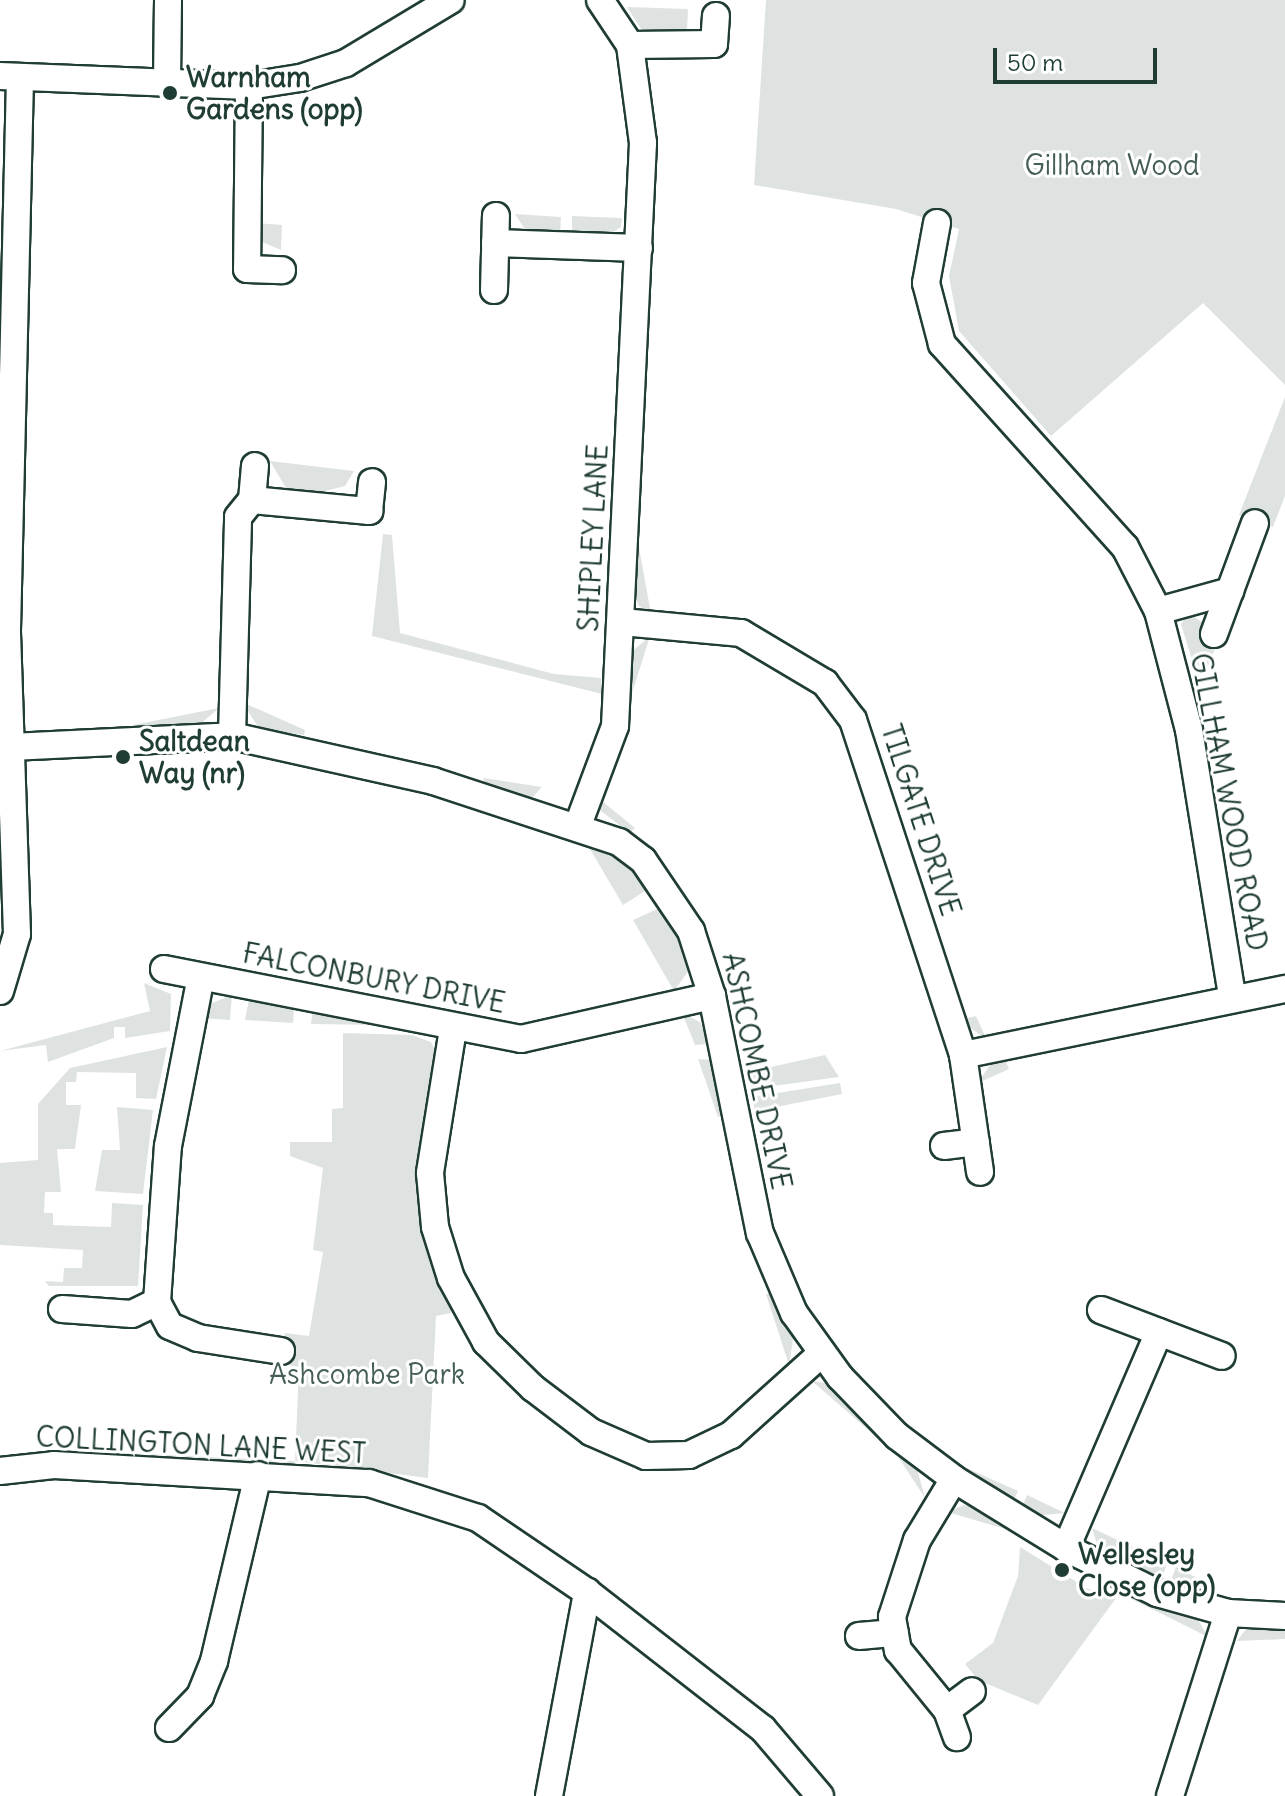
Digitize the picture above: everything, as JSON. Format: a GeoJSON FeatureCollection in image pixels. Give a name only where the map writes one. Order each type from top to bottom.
{"type":"FeatureCollection","features":[{"type":"Feature","properties":{"kind":"street"},"geometry":{"type":"LineString","coordinates":[[167,82],[168,0]]}},
{"type":"Feature","properties":{"kind":"street"},"geometry":{"type":"LineString","coordinates":[[0,991],[17,934],[11,747],[3,630],[10,77],[249,86],[346,63],[451,0]]}},
{"type":"Feature","properties":{"kind":"street","name":"SHIPLEY LANE"},"geometry":{"type":"LineString","coordinates":[[578,825],[615,726],[643,143],[630,45],[600,0]]}},
{"type":"Feature","properties":{"kind":"street"},"geometry":{"type":"LineString","coordinates":[[630,45],[714,44],[716,16]]}},
{"type":"Feature","properties":{"kind":"street"},"geometry":{"type":"LineString","coordinates":[[249,86],[247,269],[282,270]]}},
{"type":"Feature","properties":{"kind":"street"},"geometry":{"type":"LineString","coordinates":[[494,290],[496,216]]}},
{"type":"Feature","properties":{"kind":"street","name":"GILLHAM WOOD ROAD"},"geometry":{"type":"LineString","coordinates":[[937,223],[926,283],[942,344],[1125,547],[1158,611],[1189,730],[1232,995]]}},
{"type":"Feature","properties":{"kind":"street"},"geometry":{"type":"LineString","coordinates":[[495,243],[639,248]]}},
{"type":"Feature","properties":{"kind":"street"},"geometry":{"type":"LineString","coordinates":[[232,736],[238,517],[252,500],[255,466]]}},
{"type":"Feature","properties":{"kind":"street"},"geometry":{"type":"LineString","coordinates":[[252,500],[369,511],[372,482]]}},
{"type":"Feature","properties":{"kind":"street"},"geometry":{"type":"LineString","coordinates":[[1214,634],[1255,523]]}},
{"type":"Feature","properties":{"kind":"street"},"geometry":{"type":"LineString","coordinates":[[1158,611],[1230,591]]}},
{"type":"Feature","properties":{"kind":"street","name":"TILGATE DRIVE"},"geometry":{"type":"LineString","coordinates":[[622,622],[741,633],[825,683],[853,720],[873,767],[963,1055],[980,1172]]}},
{"type":"Feature","properties":{"kind":"street","name":"ASHCOMBE DRIVE"},"geometry":{"type":"LineString","coordinates":[[11,747],[232,736],[319,751],[578,825],[643,860],[691,931],[712,996],[760,1233],[794,1313],[822,1353],[897,1436],[954,1479],[1066,1548],[1157,1593],[1228,1613],[1285,1616]]}},
{"type":"Feature","properties":{"kind":"street","name":"FALCONBURY DRIVE"},"geometry":{"type":"LineString","coordinates":[[164,969],[453,1029],[521,1039],[712,996]]}},
{"type":"Feature","properties":{"kind":"street"},"geometry":{"type":"LineString","coordinates":[[201,977],[168,1146],[157,1302],[170,1326],[198,1338],[281,1351]]}},
{"type":"Feature","properties":{"kind":"street","name":"GILLHAM WOOD ROAD"},"geometry":{"type":"LineString","coordinates":[[963,1055],[1232,995],[1285,989]]}},
{"type":"Feature","properties":{"kind":"street"},"geometry":{"type":"LineString","coordinates":[[453,1029],[430,1173],[435,1227],[451,1278],[486,1342],[533,1388],[591,1432],[646,1456],[689,1455],[731,1435],[822,1353]]}},
{"type":"Feature","properties":{"kind":"street"},"geometry":{"type":"LineString","coordinates":[[944,1146],[976,1142]]}},
{"type":"Feature","properties":{"kind":"street"},"geometry":{"type":"LineString","coordinates":[[62,1309],[132,1314],[157,1302]]}},
{"type":"Feature","properties":{"kind":"street"},"geometry":{"type":"LineString","coordinates":[[1101,1310],[1222,1356]]}},
{"type":"Feature","properties":{"kind":"street"},"geometry":{"type":"LineString","coordinates":[[1066,1548],[1159,1332]]}},
{"type":"Feature","properties":{"kind":"street","name":"COLLINGTON LANE WEST"},"geometry":{"type":"LineString","coordinates":[[0,1471],[54,1465],[258,1475],[414,1494],[478,1518],[587,1592],[763,1729],[820,1796]]}},
{"type":"Feature","properties":{"kind":"street"},"geometry":{"type":"LineString","coordinates":[[187,1723],[230,1610],[258,1475]]}},
{"type":"Feature","properties":{"kind":"street"},"geometry":{"type":"LineString","coordinates":[[954,1479],[917,1540],[892,1617],[898,1650],[947,1710],[957,1737]]}},
{"type":"Feature","properties":{"kind":"street"},"geometry":{"type":"LineString","coordinates":[[549,1796],[587,1592]]}},
{"type":"Feature","properties":{"kind":"street"},"geometry":{"type":"LineString","coordinates":[[1170,1796],[1228,1613]]}},
{"type":"Feature","properties":{"kind":"street"},"geometry":{"type":"LineString","coordinates":[[859,1636],[895,1633]]}},
{"type":"Feature","properties":{"kind":"street"},"geometry":{"type":"LineString","coordinates":[[947,1710],[972,1691]]}},
{"type":"Feature","properties":{"kind":"green space","name":"Gillham Wood"},"geometry":{"type":"Polygon","coordinates":[[[766,0],[1285,0],[1285,385],[1203,303],[1051,436],[959,331],[949,276],[959,229],[896,209],[754,185],[766,0]]]}},
{"type":"Feature","properties":{"kind":"green space"},"geometry":{"type":"Polygon","coordinates":[[[627,7],[688,9],[687,30],[643,32],[627,7]]]}},
{"type":"Feature","properties":{"kind":"green space"},"geometry":{"type":"Polygon","coordinates":[[[515,214],[561,217],[560,235],[526,231],[515,214]]]}},
{"type":"Feature","properties":{"kind":"green space"},"geometry":{"type":"Polygon","coordinates":[[[572,216],[622,218],[621,227],[605,237],[572,236],[572,216]]]}},
{"type":"Feature","properties":{"kind":"green space"},"geometry":{"type":"Polygon","coordinates":[[[256,223],[282,225],[281,250],[262,242],[256,223]]]}},
{"type":"Feature","properties":{"kind":"green space"},"geometry":{"type":"Polygon","coordinates":[[[1285,397],[1285,496],[1273,527],[1239,515],[1285,397]]]}},
{"type":"Feature","properties":{"kind":"green space"},"geometry":{"type":"Polygon","coordinates":[[[270,461],[354,471],[345,486],[309,495],[286,488],[270,461]]]}},
{"type":"Feature","properties":{"kind":"green space"},"geometry":{"type":"Polygon","coordinates":[[[636,531],[651,614],[638,605],[632,577],[636,531]]]}},
{"type":"Feature","properties":{"kind":"green space"},"geometry":{"type":"Polygon","coordinates":[[[383,534],[392,535],[400,633],[554,674],[601,678],[602,694],[372,636],[383,534]]]}},
{"type":"Feature","properties":{"kind":"green space"},"geometry":{"type":"Polygon","coordinates":[[[1188,613],[1205,624],[1201,637],[1218,642],[1207,668],[1193,663],[1181,624],[1188,613]]]}},
{"type":"Feature","properties":{"kind":"green space"},"geometry":{"type":"Polygon","coordinates":[[[650,636],[629,703],[626,703],[628,655],[650,636]]]}},
{"type":"Feature","properties":{"kind":"green space"},"geometry":{"type":"Polygon","coordinates":[[[242,702],[305,730],[304,735],[259,728],[242,702]]]}},
{"type":"Feature","properties":{"kind":"green space"},"geometry":{"type":"Polygon","coordinates":[[[219,708],[198,726],[132,730],[133,725],[219,708]]]}},
{"type":"Feature","properties":{"kind":"green space"},"geometry":{"type":"Polygon","coordinates":[[[483,778],[542,787],[531,799],[486,786],[483,778]]]}},
{"type":"Feature","properties":{"kind":"green space"},"geometry":{"type":"Polygon","coordinates":[[[602,801],[635,828],[630,833],[597,808],[602,801]]]}},
{"type":"Feature","properties":{"kind":"green space"},"geometry":{"type":"Polygon","coordinates":[[[584,839],[619,853],[650,888],[623,905],[584,839]]]}},
{"type":"Feature","properties":{"kind":"green space"},"geometry":{"type":"Polygon","coordinates":[[[664,906],[692,966],[674,991],[633,920],[664,906]]]}},
{"type":"Feature","properties":{"kind":"green space"},"geometry":{"type":"Polygon","coordinates":[[[144,983],[171,994],[170,1031],[125,1038],[125,1027],[114,1027],[114,1038],[48,1062],[46,1045],[0,1051],[150,1011],[144,983]]]}},
{"type":"Feature","properties":{"kind":"green space"},"geometry":{"type":"Polygon","coordinates":[[[232,995],[230,1020],[202,1018],[207,1005],[232,995]]]}},
{"type":"Feature","properties":{"kind":"green space"},"geometry":{"type":"Polygon","coordinates":[[[249,999],[294,1009],[293,1023],[245,1020],[249,999]]]}},
{"type":"Feature","properties":{"kind":"green space"},"geometry":{"type":"Polygon","coordinates":[[[313,1010],[383,1025],[311,1024],[313,1010]]]}},
{"type":"Feature","properties":{"kind":"green space"},"geometry":{"type":"Polygon","coordinates":[[[682,1013],[700,1022],[709,1044],[695,1045],[682,1013]]]}},
{"type":"Feature","properties":{"kind":"green space"},"geometry":{"type":"Polygon","coordinates":[[[976,1016],[987,1040],[960,1020],[976,1016]]]}},
{"type":"Feature","properties":{"kind":"green space","name":"Ashcombe Park"},"geometry":{"type":"Polygon","coordinates":[[[343,1033],[412,1035],[431,1042],[437,1055],[451,1313],[436,1316],[428,1478],[295,1461],[299,1367],[281,1364],[285,1333],[309,1336],[323,1252],[313,1250],[323,1168],[290,1156],[290,1142],[332,1142],[332,1109],[343,1108],[343,1033]]]}},
{"type":"Feature","properties":{"kind":"green space"},"geometry":{"type":"Polygon","coordinates":[[[167,1047],[156,1099],[136,1098],[136,1073],[77,1072],[76,1082],[66,1082],[66,1105],[81,1105],[75,1149],[57,1149],[61,1192],[45,1192],[44,1213],[53,1213],[53,1225],[111,1227],[112,1203],[143,1205],[138,1286],[49,1286],[45,1281],[63,1282],[64,1268],[82,1268],[83,1250],[0,1245],[0,1163],[38,1160],[38,1104],[70,1068],[167,1047]]]}},
{"type":"Feature","properties":{"kind":"green space"},"geometry":{"type":"Polygon","coordinates":[[[825,1055],[839,1077],[751,1089],[748,1072],[825,1055]]]}},
{"type":"Feature","properties":{"kind":"green space"},"geometry":{"type":"Polygon","coordinates":[[[1004,1057],[1009,1069],[978,1083],[992,1062],[1004,1057]]]}},
{"type":"Feature","properties":{"kind":"green space"},"geometry":{"type":"Polygon","coordinates":[[[698,1059],[713,1060],[723,1114],[718,1117],[698,1059]]]}},
{"type":"Feature","properties":{"kind":"green space"},"geometry":{"type":"Polygon","coordinates":[[[840,1083],[842,1094],[755,1111],[752,1097],[840,1083]]]}},
{"type":"Feature","properties":{"kind":"green space"},"geometry":{"type":"Polygon","coordinates":[[[117,1107],[153,1110],[143,1194],[95,1191],[102,1150],[120,1150],[117,1107]]]}},
{"type":"Feature","properties":{"kind":"green space"},"geometry":{"type":"Polygon","coordinates":[[[771,1293],[794,1333],[789,1365],[766,1294],[771,1293]]]}},
{"type":"Feature","properties":{"kind":"green space"},"geometry":{"type":"Polygon","coordinates":[[[812,1381],[832,1384],[916,1465],[925,1498],[897,1455],[812,1381]]]}},
{"type":"Feature","properties":{"kind":"green space"},"geometry":{"type":"Polygon","coordinates":[[[60,1450],[295,1461],[294,1467],[60,1455],[60,1450]]]}},
{"type":"Feature","properties":{"kind":"green space"},"geometry":{"type":"Polygon","coordinates":[[[964,1467],[1018,1491],[1012,1504],[980,1482],[964,1467]]]}},
{"type":"Feature","properties":{"kind":"green space"},"geometry":{"type":"Polygon","coordinates":[[[1027,1495],[1065,1513],[1032,1516],[1021,1510],[1027,1495]]]}},
{"type":"Feature","properties":{"kind":"green space"},"geometry":{"type":"Polygon","coordinates":[[[964,1505],[979,1508],[1009,1530],[947,1512],[964,1505]]]}},
{"type":"Feature","properties":{"kind":"green space"},"geometry":{"type":"Polygon","coordinates":[[[1092,1528],[1167,1563],[1162,1580],[1100,1554],[1092,1528]]]}},
{"type":"Feature","properties":{"kind":"green space"},"geometry":{"type":"Polygon","coordinates":[[[1020,1547],[1088,1589],[1119,1594],[1038,1705],[978,1680],[965,1664],[993,1643],[1018,1576],[1020,1547]]]}},
{"type":"Feature","properties":{"kind":"green space"},"geometry":{"type":"Polygon","coordinates":[[[1176,1567],[1207,1583],[1200,1591],[1170,1583],[1176,1567]]]}},
{"type":"Feature","properties":{"kind":"green space"},"geometry":{"type":"Polygon","coordinates":[[[1124,1590],[1194,1613],[1208,1637],[1122,1594],[1124,1590]]]}},
{"type":"Feature","properties":{"kind":"green space"},"geometry":{"type":"Polygon","coordinates":[[[1285,1627],[1285,1639],[1237,1641],[1246,1629],[1285,1627]]]}},
{"type":"Feature","properties":{"kind":"place","name":"Warnham Gardens (opp)"},"geometry":{"type":"Point","coordinates":[170,93]}},
{"type":"Feature","properties":{"kind":"place","name":"Saltdean Way (nr)"},"geometry":{"type":"Point","coordinates":[123,757]}},
{"type":"Feature","properties":{"kind":"place","name":"Wellesley Close (opp)"},"geometry":{"type":"Point","coordinates":[1062,1570]}}]}
